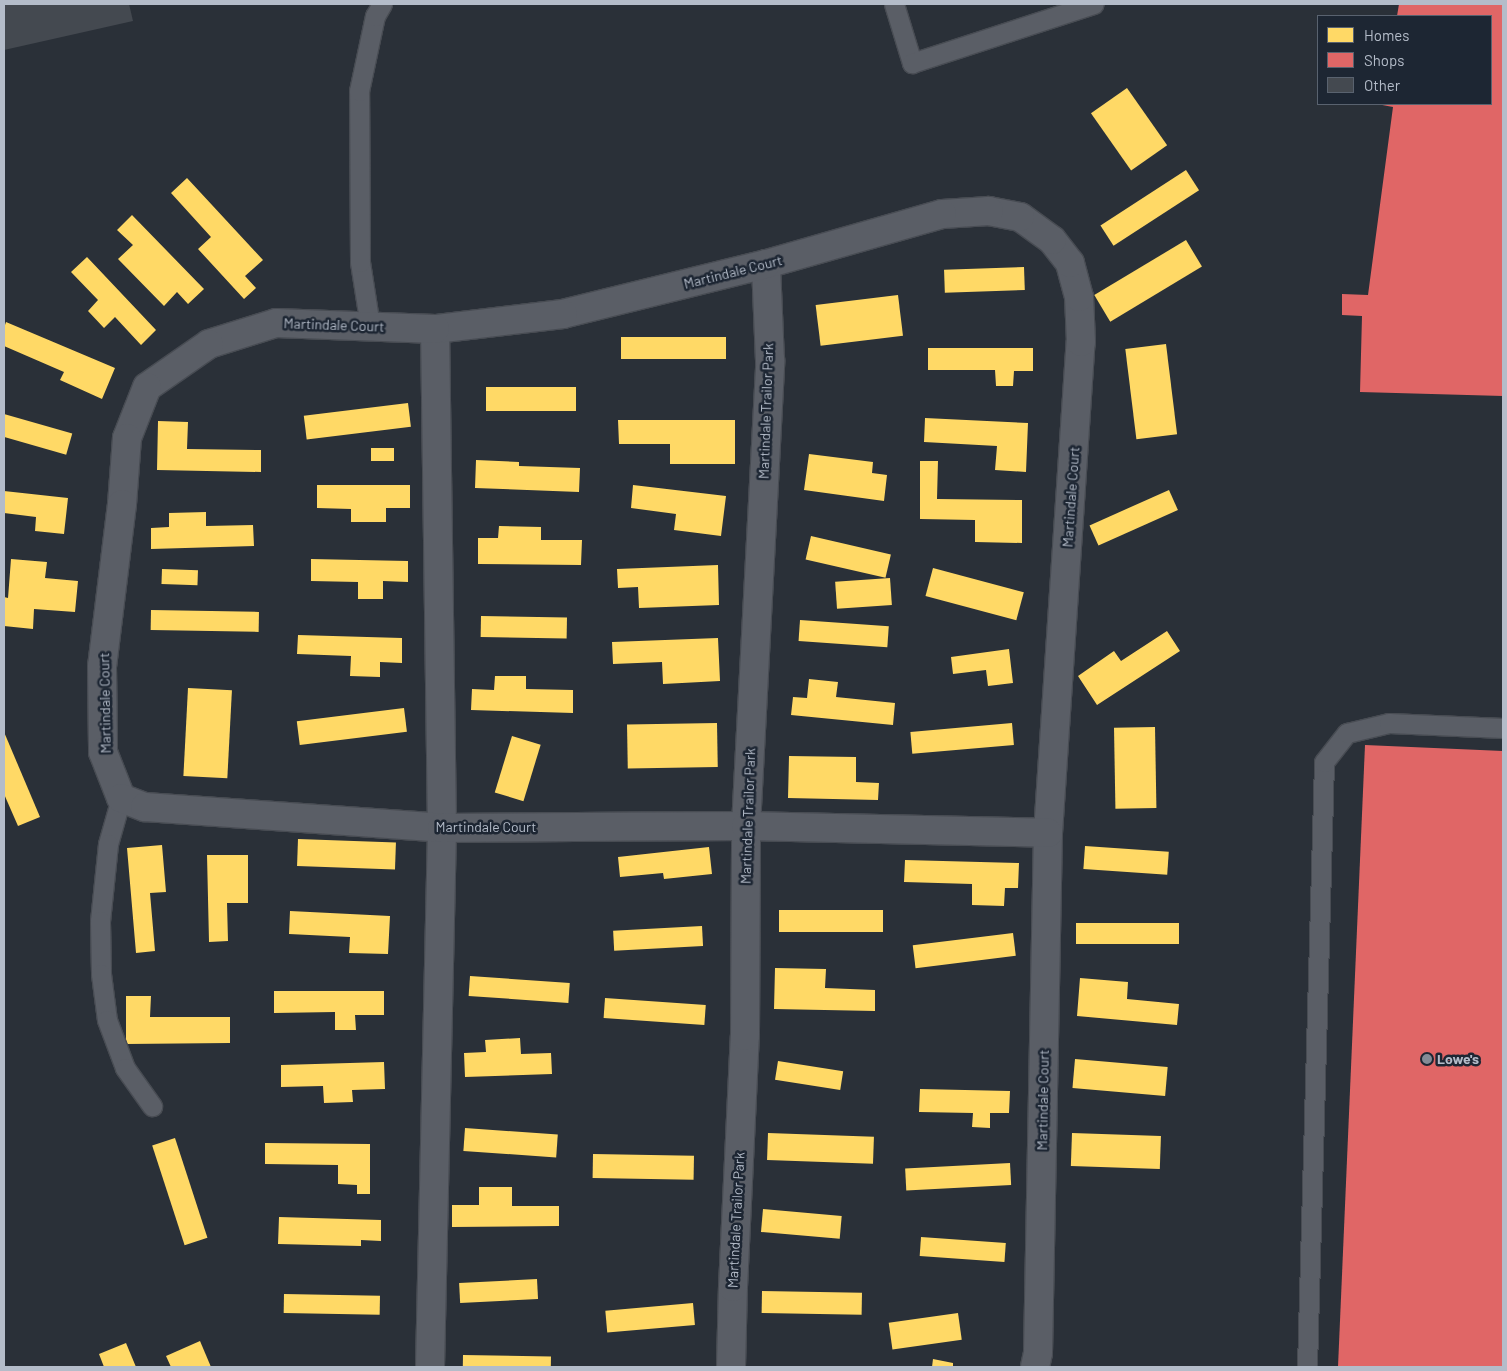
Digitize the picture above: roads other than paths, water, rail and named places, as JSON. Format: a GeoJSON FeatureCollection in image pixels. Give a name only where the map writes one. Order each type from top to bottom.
{"type":"FeatureCollection","features":[{"type":"Feature","properties":{"kind":"street","name":"Martindale Court"},"geometry":{"type":"LineString","coordinates":[[1035,1367],[1038,1353],[1048,833],[1081,342],[1079,297],[1070,263],[1052,240],[1020,217],[989,211],[942,214],[766,264],[563,314],[434,329],[276,323],[210,344],[147,387],[127,438],[122,504],[102,666],[103,752],[121,798],[145,807],[442,828],[746,826],[1048,833]]}},
{"type":"Feature","properties":{"kind":"street","name":"Martindale Trailor Park"},"geometry":{"type":"LineString","coordinates":[[731,1367],[745,1036],[746,826],[770,361],[766,264]]}},
{"type":"Feature","properties":{"kind":"street"},"geometry":{"type":"LineString","coordinates":[[430,1367],[442,828],[434,329]]}},
{"type":"Feature","properties":{"kind":"lane"},"geometry":{"type":"LineString","coordinates":[[370,326],[360,262],[359,91],[375,16],[382,4]]}},
{"type":"Feature","properties":{"kind":"lane"},"geometry":{"type":"LineString","coordinates":[[894,4],[912,63],[1094,4]]}},
{"type":"Feature","properties":{"kind":"lane"},"geometry":{"type":"LineString","coordinates":[[1307,1367],[1324,762],[1348,734],[1389,723],[1503,728]]}},
{"type":"Feature","properties":{"kind":"lane"},"geometry":{"type":"LineString","coordinates":[[121,798],[108,844],[100,921],[101,974],[106,1020],[122,1060],[152,1106]]}},
{"type":"Feature","properties":{"kind":"place","name":"Lowe's"},"geometry":{"type":"Point","coordinates":[1427,1059]}}]}
